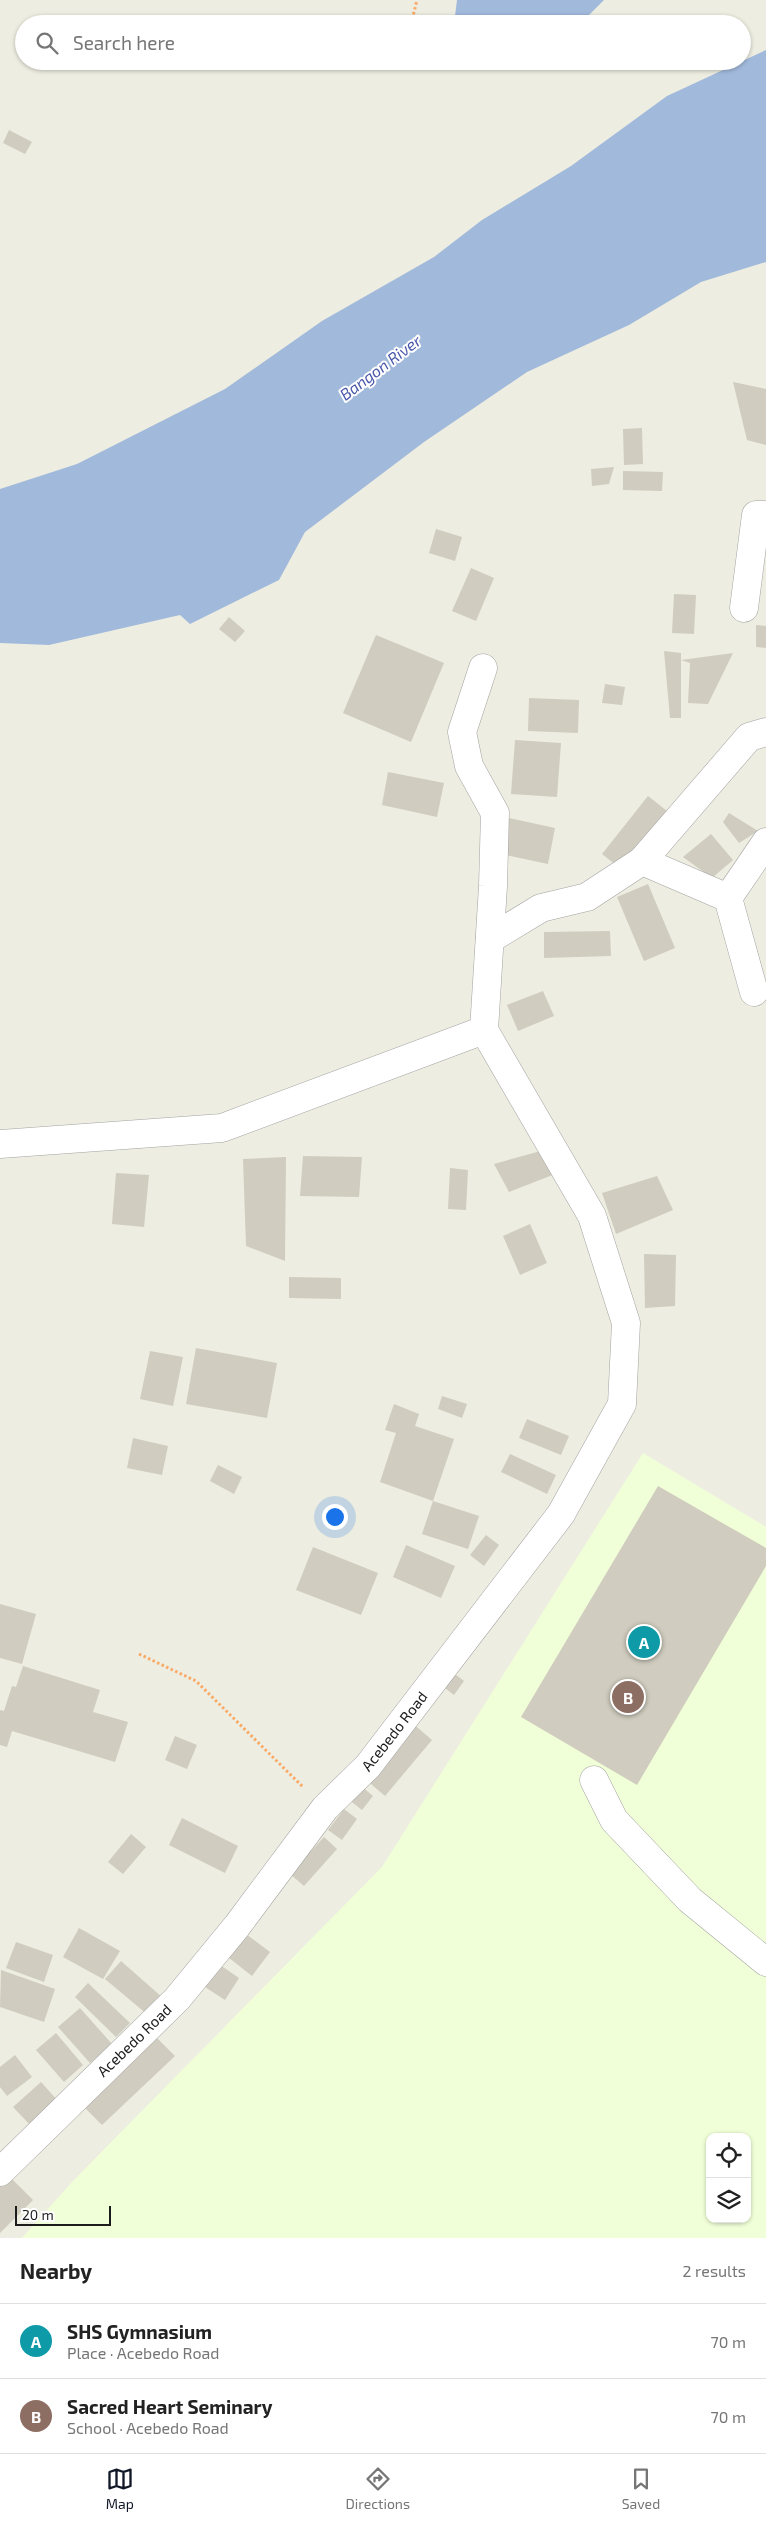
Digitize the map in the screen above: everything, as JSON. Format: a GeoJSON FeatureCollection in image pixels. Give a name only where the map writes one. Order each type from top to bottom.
{"type":"FeatureCollection","features":[{"type":"Feature","properties":{"kind":"street"},"geometry":{"type":"LineString","coordinates":[[744,608],[756,515],[766,515]]}},
{"type":"Feature","properties":{"kind":"street"},"geometry":{"type":"LineString","coordinates":[[0,1144],[222,1128],[484,1030],[495,813],[469,766],[462,732],[484,668]]}},
{"type":"Feature","properties":{"kind":"street"},"geometry":{"type":"LineString","coordinates":[[490,939],[541,908],[587,897],[642,861],[749,738],[766,732]]}},
{"type":"Feature","properties":{"kind":"street"},"geometry":{"type":"LineString","coordinates":[[754,992],[728,898],[766,842]]}},
{"type":"Feature","properties":{"kind":"street"},"geometry":{"type":"LineString","coordinates":[[642,861],[728,898]]}},
{"type":"Feature","properties":{"kind":"street","name":"Acebedo Road"},"geometry":{"type":"LineString","coordinates":[[0,2172],[176,1999],[237,1926],[325,1808],[368,1766],[561,1514],[622,1404],[626,1323],[592,1216],[484,1030]]}},
{"type":"Feature","properties":{"kind":"street"},"geometry":{"type":"LineString","coordinates":[[594,1780],[614,1820],[620,1827],[690,1900],[766,1962]]}},
{"type":"Feature","properties":{"kind":"path"},"geometry":{"type":"LineString","coordinates":[[413,15],[417,0]]}},
{"type":"Feature","properties":{"kind":"path"},"geometry":{"type":"LineString","coordinates":[[139,1654],[196,1681],[325,1808]]}},
{"type":"Feature","properties":{"kind":"shaded area"},"geometry":{"type":"Polygon","coordinates":[[[643,1453],[766,1527],[766,2238],[22,2238],[72,2182],[382,1867],[643,1453]]]}},
{"type":"Feature","properties":{"kind":"water"},"geometry":{"type":"Polygon","coordinates":[[[457,0],[604,0],[589,15],[455,15],[457,0]]]}},
{"type":"Feature","properties":{"kind":"water","name":"Bangon River"},"geometry":{"type":"Polygon","coordinates":[[[766,50],[766,262],[701,282],[629,325],[527,372],[424,442],[305,532],[279,580],[190,624],[180,615],[49,645],[0,643],[0,489],[77,464],[225,389],[322,321],[434,257],[482,220],[571,166],[667,96],[723,70],[751,70],[751,57],[766,50]]]}},
{"type":"Feature","properties":{"kind":"building"},"geometry":{"type":"Polygon","coordinates":[[[9,130],[32,142],[25,154],[3,143],[9,130]]]}},
{"type":"Feature","properties":{"kind":"building"},"geometry":{"type":"Polygon","coordinates":[[[733,382],[766,389],[766,445],[747,440],[733,382]]]}},
{"type":"Feature","properties":{"kind":"building"},"geometry":{"type":"Polygon","coordinates":[[[642,428],[643,464],[624,465],[623,429],[642,428]]]}},
{"type":"Feature","properties":{"kind":"building"},"geometry":{"type":"Polygon","coordinates":[[[614,467],[609,484],[592,486],[591,469],[614,467]]]}},
{"type":"Feature","properties":{"kind":"building"},"geometry":{"type":"Polygon","coordinates":[[[623,471],[663,472],[662,491],[623,490],[623,471]]]}},
{"type":"Feature","properties":{"kind":"building"},"geometry":{"type":"Polygon","coordinates":[[[436,529],[462,537],[455,561],[429,553],[436,529]]]}},
{"type":"Feature","properties":{"kind":"building"},"geometry":{"type":"Polygon","coordinates":[[[471,568],[494,578],[476,621],[452,611],[471,568]]]}},
{"type":"Feature","properties":{"kind":"building"},"geometry":{"type":"Polygon","coordinates":[[[674,594],[696,595],[694,634],[672,633],[674,594]]]}},
{"type":"Feature","properties":{"kind":"building"},"geometry":{"type":"Polygon","coordinates":[[[229,617],[245,631],[235,642],[219,629],[229,617]]]}},
{"type":"Feature","properties":{"kind":"building"},"geometry":{"type":"Polygon","coordinates":[[[756,625],[766,626],[766,648],[756,647],[756,625]]]}},
{"type":"Feature","properties":{"kind":"building"},"geometry":{"type":"Polygon","coordinates":[[[376,635],[444,663],[411,742],[343,713],[376,635]]]}},
{"type":"Feature","properties":{"kind":"building"},"geometry":{"type":"Polygon","coordinates":[[[664,651],[681,653],[681,718],[670,718],[664,651]]]}},
{"type":"Feature","properties":{"kind":"building"},"geometry":{"type":"Polygon","coordinates":[[[733,653],[708,704],[688,703],[690,663],[681,660],[733,653]]]}},
{"type":"Feature","properties":{"kind":"building"},"geometry":{"type":"Polygon","coordinates":[[[605,684],[625,687],[622,705],[602,703],[605,684]]]}},
{"type":"Feature","properties":{"kind":"building"},"geometry":{"type":"Polygon","coordinates":[[[529,698],[579,700],[578,733],[528,731],[529,698]]]}},
{"type":"Feature","properties":{"kind":"building"},"geometry":{"type":"Polygon","coordinates":[[[515,740],[561,743],[557,797],[511,794],[515,740]]]}},
{"type":"Feature","properties":{"kind":"building"},"geometry":{"type":"Polygon","coordinates":[[[388,772],[444,783],[437,817],[382,805],[388,772]]]}},
{"type":"Feature","properties":{"kind":"building"},"geometry":{"type":"Polygon","coordinates":[[[648,796],[667,811],[621,869],[602,854],[648,796]]]}},
{"type":"Feature","properties":{"kind":"building"},"geometry":{"type":"Polygon","coordinates":[[[729,813],[758,831],[739,843],[723,822],[729,813]]]}},
{"type":"Feature","properties":{"kind":"building"},"geometry":{"type":"Polygon","coordinates":[[[509,818],[555,828],[548,864],[501,854],[509,818]]]}},
{"type":"Feature","properties":{"kind":"building"},"geometry":{"type":"Polygon","coordinates":[[[711,834],[733,860],[712,878],[683,857],[711,834]]]}},
{"type":"Feature","properties":{"kind":"building"},"geometry":{"type":"Polygon","coordinates":[[[648,884],[675,948],[644,961],[617,897],[648,884]]]}},
{"type":"Feature","properties":{"kind":"building"},"geometry":{"type":"Polygon","coordinates":[[[610,931],[611,956],[544,958],[544,932],[610,931]]]}},
{"type":"Feature","properties":{"kind":"building"},"geometry":{"type":"Polygon","coordinates":[[[543,991],[554,1016],[518,1031],[507,1005],[543,991]]]}},
{"type":"Feature","properties":{"kind":"building"},"geometry":{"type":"Polygon","coordinates":[[[544,1150],[555,1174],[509,1192],[494,1164],[544,1150]]]}},
{"type":"Feature","properties":{"kind":"building"},"geometry":{"type":"Polygon","coordinates":[[[303,1156],[362,1157],[359,1197],[300,1196],[303,1156]]]}},
{"type":"Feature","properties":{"kind":"building"},"geometry":{"type":"Polygon","coordinates":[[[286,1157],[285,1261],[246,1246],[243,1159],[286,1157]]]}},
{"type":"Feature","properties":{"kind":"building"},"geometry":{"type":"Polygon","coordinates":[[[450,1168],[468,1170],[466,1210],[448,1209],[450,1168]]]}},
{"type":"Feature","properties":{"kind":"building"},"geometry":{"type":"Polygon","coordinates":[[[116,1173],[149,1175],[144,1227],[112,1224],[116,1173]]]}},
{"type":"Feature","properties":{"kind":"building"},"geometry":{"type":"Polygon","coordinates":[[[657,1176],[673,1210],[616,1234],[602,1193],[657,1176]]]}},
{"type":"Feature","properties":{"kind":"building"},"geometry":{"type":"Polygon","coordinates":[[[530,1224],[547,1263],[520,1275],[503,1236],[530,1224]]]}},
{"type":"Feature","properties":{"kind":"building"},"geometry":{"type":"Polygon","coordinates":[[[644,1254],[676,1255],[675,1306],[645,1308],[644,1254]]]}},
{"type":"Feature","properties":{"kind":"building"},"geometry":{"type":"Polygon","coordinates":[[[289,1277],[341,1278],[341,1299],[289,1298],[289,1277]]]}},
{"type":"Feature","properties":{"kind":"building"},"geometry":{"type":"Polygon","coordinates":[[[196,1348],[277,1363],[267,1418],[186,1404],[196,1348]]]}},
{"type":"Feature","properties":{"kind":"building"},"geometry":{"type":"Polygon","coordinates":[[[150,1351],[183,1357],[173,1406],[140,1399],[150,1351]]]}},
{"type":"Feature","properties":{"kind":"building"},"geometry":{"type":"Polygon","coordinates":[[[442,1396],[467,1404],[462,1418],[438,1409],[442,1396]]]}},
{"type":"Feature","properties":{"kind":"building"},"geometry":{"type":"Polygon","coordinates":[[[394,1404],[419,1414],[415,1426],[454,1439],[433,1501],[380,1482],[396,1433],[385,1430],[394,1404]]]}},
{"type":"Feature","properties":{"kind":"building"},"geometry":{"type":"Polygon","coordinates":[[[527,1419],[569,1436],[561,1455],[519,1438],[527,1419]]]}},
{"type":"Feature","properties":{"kind":"building"},"geometry":{"type":"Polygon","coordinates":[[[133,1438],[168,1446],[162,1475],[127,1468],[133,1438]]]}},
{"type":"Feature","properties":{"kind":"building"},"geometry":{"type":"Polygon","coordinates":[[[510,1454],[556,1475],[547,1494],[501,1472],[510,1454]]]}},
{"type":"Feature","properties":{"kind":"building"},"geometry":{"type":"Polygon","coordinates":[[[218,1465],[242,1477],[234,1494],[210,1481],[218,1465]]]}},
{"type":"Feature","properties":{"kind":"building"},"geometry":{"type":"Polygon","coordinates":[[[658,1486],[766,1548],[766,1566],[637,1785],[521,1717],[658,1486]]]}},
{"type":"Feature","properties":{"kind":"building"},"geometry":{"type":"Polygon","coordinates":[[[433,1501],[479,1516],[468,1549],[422,1534],[433,1501]]]}},
{"type":"Feature","properties":{"kind":"building"},"geometry":{"type":"Polygon","coordinates":[[[486,1535],[499,1545],[484,1566],[470,1555],[486,1535]]]}},
{"type":"Feature","properties":{"kind":"building"},"geometry":{"type":"Polygon","coordinates":[[[406,1545],[455,1566],[441,1598],[393,1577],[406,1545]]]}},
{"type":"Feature","properties":{"kind":"building"},"geometry":{"type":"Polygon","coordinates":[[[313,1547],[378,1573],[361,1615],[296,1590],[313,1547]]]}},
{"type":"Feature","properties":{"kind":"building"},"geometry":{"type":"Polygon","coordinates":[[[0,1604],[36,1614],[22,1664],[0,1658],[0,1604]]]}},
{"type":"Feature","properties":{"kind":"building"},"geometry":{"type":"Polygon","coordinates":[[[23,1666],[100,1690],[93,1712],[128,1722],[115,1762],[12,1731],[7,1747],[0,1745],[0,1710],[4,1711],[12,1686],[16,1687],[23,1666]]]}},
{"type":"Feature","properties":{"kind":"building"},"geometry":{"type":"Polygon","coordinates":[[[451,1671],[464,1681],[454,1695],[441,1685],[451,1671]]]}},
{"type":"Feature","properties":{"kind":"building"},"geometry":{"type":"Polygon","coordinates":[[[411,1722],[432,1740],[385,1796],[364,1778],[411,1722]]]}},
{"type":"Feature","properties":{"kind":"building"},"geometry":{"type":"Polygon","coordinates":[[[175,1736],[197,1745],[187,1769],[165,1760],[175,1736]]]}},
{"type":"Feature","properties":{"kind":"building"},"geometry":{"type":"Polygon","coordinates":[[[360,1785],[373,1796],[362,1810],[348,1799],[360,1785]]]}},
{"type":"Feature","properties":{"kind":"building"},"geometry":{"type":"Polygon","coordinates":[[[344,1809],[357,1819],[342,1840],[328,1830],[344,1809]]]}},
{"type":"Feature","properties":{"kind":"building"},"geometry":{"type":"Polygon","coordinates":[[[182,1818],[238,1846],[225,1873],[169,1845],[182,1818]]]}},
{"type":"Feature","properties":{"kind":"building"},"geometry":{"type":"Polygon","coordinates":[[[131,1834],[146,1847],[123,1874],[108,1862],[131,1834]]]}},
{"type":"Feature","properties":{"kind":"building"},"geometry":{"type":"Polygon","coordinates":[[[324,1837],[337,1849],[304,1886],[290,1874],[324,1837]]]}},
{"type":"Feature","properties":{"kind":"building"},"geometry":{"type":"Polygon","coordinates":[[[79,1928],[120,1951],[103,1979],[63,1957],[79,1928]]]}},
{"type":"Feature","properties":{"kind":"building"},"geometry":{"type":"Polygon","coordinates":[[[242,1931],[270,1952],[252,1976],[224,1954],[242,1931]]]}},
{"type":"Feature","properties":{"kind":"building"},"geometry":{"type":"Polygon","coordinates":[[[16,1942],[53,1955],[44,1982],[6,1968],[16,1942]]]}},
{"type":"Feature","properties":{"kind":"building"},"geometry":{"type":"Polygon","coordinates":[[[121,1961],[163,1998],[148,2015],[105,1979],[121,1961]]]}},
{"type":"Feature","properties":{"kind":"building"},"geometry":{"type":"Polygon","coordinates":[[[220,1965],[239,1978],[225,2000],[205,1987],[220,1965]]]}},
{"type":"Feature","properties":{"kind":"building"},"geometry":{"type":"Polygon","coordinates":[[[1,1970],[55,1989],[44,2022],[0,2007],[1,1970]]]}},
{"type":"Feature","properties":{"kind":"building"},"geometry":{"type":"Polygon","coordinates":[[[88,1983],[130,2023],[116,2037],[75,1997],[88,1983]]]}},
{"type":"Feature","properties":{"kind":"building"},"geometry":{"type":"Polygon","coordinates":[[[80,2008],[112,2044],[90,2063],[58,2027],[80,2008]]]}},
{"type":"Feature","properties":{"kind":"building"},"geometry":{"type":"Polygon","coordinates":[[[56,2033],[83,2065],[64,2082],[36,2050],[56,2033]]]}},
{"type":"Feature","properties":{"kind":"building"},"geometry":{"type":"Polygon","coordinates":[[[155,2036],[175,2056],[102,2125],[81,2104],[155,2036]]]}},
{"type":"Feature","properties":{"kind":"building"},"geometry":{"type":"Polygon","coordinates":[[[15,2055],[32,2077],[7,2096],[0,2087],[0,2067],[15,2055]]]}},
{"type":"Feature","properties":{"kind":"building"},"geometry":{"type":"Polygon","coordinates":[[[41,2082],[58,2101],[31,2126],[13,2107],[41,2082]]]}},
{"type":"Feature","properties":{"kind":"building"},"geometry":{"type":"Polygon","coordinates":[[[7,2174],[33,2200],[0,2233],[0,2182],[7,2174]]]}},
{"type":"Feature","properties":{"kind":"place","name":"SHS Gymnasium"},"geometry":{"type":"Point","coordinates":[644,1642]}},
{"type":"Feature","properties":{"kind":"place","name":"Sacred Heart Seminary"},"geometry":{"type":"Point","coordinates":[628,1697]}}]}
